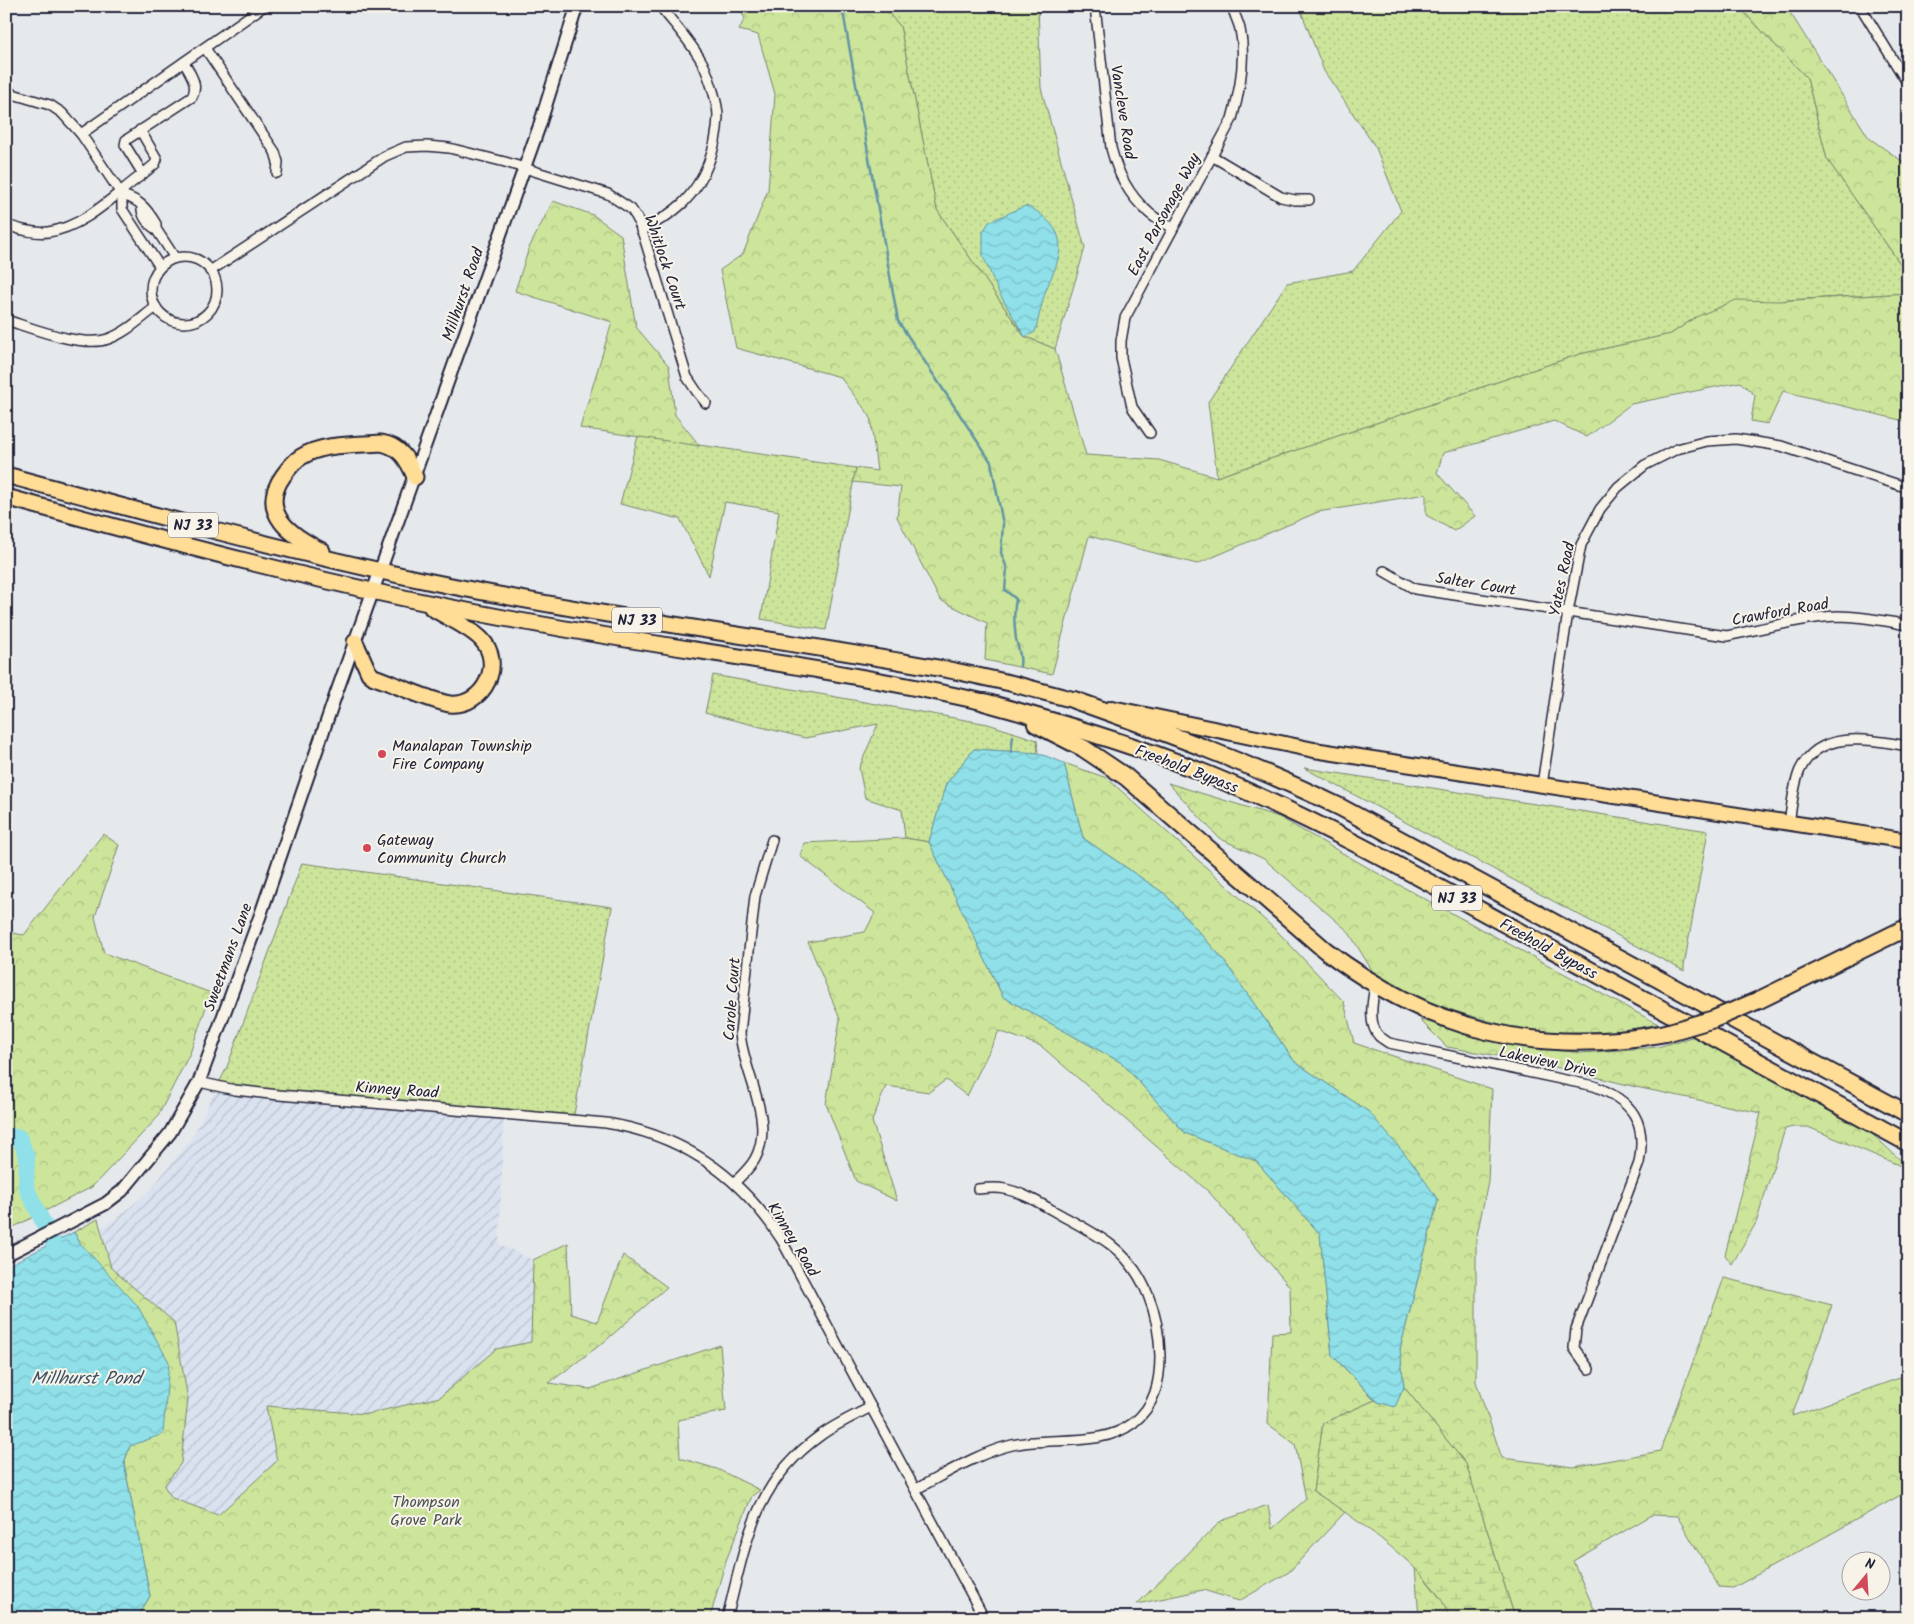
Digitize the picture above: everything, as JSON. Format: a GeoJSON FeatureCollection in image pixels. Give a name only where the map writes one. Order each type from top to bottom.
{"type":"FeatureCollection","features":[{"type":"Feature","properties":{"kind":"highway"},"geometry":{"type":"LineString","coordinates":[[341,562],[296,537],[278,516],[274,506],[275,492],[278,483],[288,468],[301,457],[316,450],[381,443],[389,444],[400,451],[411,467],[415,477]]}},
{"type":"Feature","properties":{"kind":"highway","name":"NJ 33"},"geometry":{"type":"LineString","coordinates":[[6,475],[236,536],[381,571],[571,609],[946,670],[1010,683],[1074,700]]}},
{"type":"Feature","properties":{"kind":"highway","name":"NJ 33"},"geometry":{"type":"LineString","coordinates":[[6,497],[186,546],[422,603],[611,637],[848,675],[984,702]]}},
{"type":"Feature","properties":{"kind":"highway"},"geometry":{"type":"LineString","coordinates":[[355,642],[369,673],[374,677],[440,701],[456,704],[472,699],[482,690],[490,675],[491,661],[487,647],[481,639],[467,629],[422,603]]}},
{"type":"Feature","properties":{"kind":"highway","name":"Freehold Bypass"},"geometry":{"type":"LineString","coordinates":[[1074,700],[1193,742],[1245,763],[1340,807],[1908,1114]]}},
{"type":"Feature","properties":{"kind":"highway"},"geometry":{"type":"LineString","coordinates":[[984,702],[1040,726],[1083,748],[1126,777],[1325,950],[1354,972],[1417,1007],[1480,1030],[1514,1037],[1581,1042],[1617,1041],[1666,1033],[1714,1019],[1759,1000],[1908,927]]}},
{"type":"Feature","properties":{"kind":"highway","name":"Freehold Bypass"},"geometry":{"type":"LineString","coordinates":[[984,702],[1104,737],[1157,755],[1209,775],[1302,816],[1429,882],[1908,1143]]}},
{"type":"Feature","properties":{"kind":"main road"},"geometry":{"type":"LineString","coordinates":[[1074,700],[1314,750],[1908,841]]}},
{"type":"Feature","properties":{"kind":"street"},"geometry":{"type":"LineString","coordinates":[[82,134],[264,6]]}},
{"type":"Feature","properties":{"kind":"street","name":"Millhurst Road"},"geometry":{"type":"LineString","coordinates":[[372,592],[415,477],[542,118],[577,6]]}},
{"type":"Feature","properties":{"kind":"street"},"geometry":{"type":"LineString","coordinates":[[641,230],[664,218],[677,208],[700,183],[713,151],[718,115],[709,78],[701,61],[660,6]]}},
{"type":"Feature","properties":{"kind":"street","name":"Vancleve Road"},"geometry":{"type":"LineString","coordinates":[[1094,6],[1111,148],[1116,167],[1146,211],[1173,228]]}},
{"type":"Feature","properties":{"kind":"street","name":"East Parsonage Way"},"geometry":{"type":"LineString","coordinates":[[1150,433],[1132,407],[1121,358],[1121,341],[1125,318],[1232,118],[1239,95],[1242,50],[1240,29],[1232,6]]}},
{"type":"Feature","properties":{"kind":"street"},"geometry":{"type":"LineString","coordinates":[[1860,6],[1908,84]]}},
{"type":"Feature","properties":{"kind":"street"},"geometry":{"type":"LineString","coordinates":[[205,48],[275,152],[278,162],[277,173]]}},
{"type":"Feature","properties":{"kind":"street"},"geometry":{"type":"LineString","coordinates":[[142,174],[124,145],[126,140],[192,96],[195,91],[195,84],[184,62]]}},
{"type":"Feature","properties":{"kind":"street"},"geometry":{"type":"LineString","coordinates":[[6,92],[50,105],[62,113],[82,134],[121,193],[122,209],[160,267]]}},
{"type":"Feature","properties":{"kind":"street"},"geometry":{"type":"LineString","coordinates":[[6,225],[24,231],[48,232],[71,226],[121,193],[155,164],[157,159],[140,130]]}},
{"type":"Feature","properties":{"kind":"street","name":"Whitlock Court"},"geometry":{"type":"LineString","coordinates":[[210,271],[385,156],[406,147],[449,148],[524,168],[614,197],[631,209],[641,230],[687,377],[706,403]]}},
{"type":"Feature","properties":{"kind":"street"},"geometry":{"type":"LineString","coordinates":[[1212,156],[1281,197],[1309,200]]}},
{"type":"Feature","properties":{"kind":"street"},"geometry":{"type":"LineString","coordinates":[[121,193],[136,199],[147,209],[156,224],[157,230],[175,258]]}},
{"type":"Feature","properties":{"kind":"street"},"geometry":{"type":"LineString","coordinates":[[142,239],[157,230]]}},
{"type":"Feature","properties":{"kind":"street"},"geometry":{"type":"LineString","coordinates":[[186,257],[205,265],[210,271],[216,283],[214,303],[200,319],[190,322],[179,322],[168,319],[159,312],[152,297],[151,286],[160,267],[175,258],[186,257]]}},
{"type":"Feature","properties":{"kind":"street"},"geometry":{"type":"LineString","coordinates":[[6,320],[73,339],[92,342],[108,339],[127,329],[156,307]]}},
{"type":"Feature","properties":{"kind":"street","name":"Yates Road"},"geometry":{"type":"LineString","coordinates":[[1542,785],[1568,612],[1581,545],[1600,509],[1618,487],[1645,465],[1677,449],[1707,441],[1736,439],[1781,446],[1908,488]]}},
{"type":"Feature","properties":{"kind":"street","name":"Salter Court"},"geometry":{"type":"LineString","coordinates":[[1384,571],[1415,589],[1568,612]]}},
{"type":"Feature","properties":{"kind":"street","name":"Sweetmans Lane"},"geometry":{"type":"LineString","coordinates":[[6,1255],[105,1204],[122,1191],[170,1133],[199,1082],[260,916],[372,592]]}},
{"type":"Feature","properties":{"kind":"street","name":"Crawford Road"},"geometry":{"type":"LineString","coordinates":[[1568,612],[1727,636],[1837,616],[1859,617],[1908,625]]}},
{"type":"Feature","properties":{"kind":"street"},"geometry":{"type":"LineString","coordinates":[[1790,823],[1796,785],[1800,771],[1808,757],[1827,745],[1844,740],[1864,739],[1908,746]]}},
{"type":"Feature","properties":{"kind":"street","name":"Carole Court"},"geometry":{"type":"LineString","coordinates":[[735,1182],[754,1161],[760,1149],[763,1134],[762,1120],[741,1048],[740,1033],[755,896],[772,840]]}},
{"type":"Feature","properties":{"kind":"street","name":"Lakeview Drive"},"geometry":{"type":"LineString","coordinates":[[1375,985],[1372,1008],[1373,1021],[1377,1035],[1389,1043],[1594,1086],[1611,1092],[1628,1106],[1640,1124],[1643,1145],[1639,1163],[1576,1329],[1574,1348],[1589,1369]]}},
{"type":"Feature","properties":{"kind":"street","name":"Kinney Road"},"geometry":{"type":"LineString","coordinates":[[199,1082],[235,1090],[279,1095],[510,1113],[624,1126],[662,1137],[679,1144],[699,1156],[735,1182],[760,1209],[781,1239],[984,1618]]}},
{"type":"Feature","properties":{"kind":"street"},"geometry":{"type":"LineString","coordinates":[[916,1489],[979,1457],[1007,1446],[1028,1442],[1092,1438],[1121,1431],[1134,1422],[1147,1408],[1153,1400],[1158,1383],[1160,1348],[1154,1313],[1142,1282],[1126,1258],[1112,1245],[1094,1233],[1019,1194],[997,1188],[978,1189]]}},
{"type":"Feature","properties":{"kind":"street"},"geometry":{"type":"LineString","coordinates":[[726,1618],[755,1514],[778,1475],[795,1457],[820,1436],[871,1407]]}},
{"type":"Feature","properties":{"kind":"shaded area"},"geometry":{"type":"Polygon","coordinates":[[[217,1087],[504,1114],[499,1244],[533,1260],[531,1342],[496,1349],[441,1397],[367,1414],[266,1406],[277,1461],[219,1515],[172,1498],[164,1486],[181,1463],[188,1399],[174,1322],[111,1268],[101,1227],[115,1220],[149,1191],[192,1138],[217,1087]]]}},
{"type":"Feature","properties":{"kind":"green space"},"geometry":{"type":"Polygon","coordinates":[[[736,6],[882,6],[900,26],[937,210],[1024,336],[1055,349],[1086,455],[1159,460],[1217,477],[1580,354],[1671,334],[1696,317],[1736,300],[1779,301],[1908,293],[1908,422],[1783,391],[1768,424],[1751,421],[1755,395],[1740,382],[1631,404],[1587,437],[1554,421],[1443,453],[1437,473],[1475,516],[1454,531],[1426,515],[1426,494],[1318,512],[1197,564],[1089,536],[1052,674],[985,660],[987,623],[940,600],[897,517],[901,487],[853,482],[856,468],[877,471],[870,416],[840,377],[736,348],[720,270],[743,254],[768,190],[775,94],[758,35],[739,30],[745,18],[736,6]]]}},
{"type":"Feature","properties":{"kind":"green space"},"geometry":{"type":"Polygon","coordinates":[[[882,6],[1038,6],[1041,88],[1085,248],[1055,349],[1024,336],[937,210],[900,26],[882,6]]]}},
{"type":"Feature","properties":{"kind":"green space"},"geometry":{"type":"Polygon","coordinates":[[[1299,6],[1738,6],[1807,78],[1827,159],[1908,275],[1908,293],[1787,300],[1696,317],[1671,334],[1580,354],[1217,477],[1208,402],[1287,283],[1353,271],[1401,211],[1376,148],[1324,71],[1299,6]]]}},
{"type":"Feature","properties":{"kind":"green space"},"geometry":{"type":"Polygon","coordinates":[[[1738,6],[1786,6],[1869,138],[1908,165],[1908,275],[1827,159],[1807,78],[1738,6]]]}},
{"type":"Feature","properties":{"kind":"green space"},"geometry":{"type":"Polygon","coordinates":[[[553,201],[593,215],[621,235],[636,327],[669,366],[675,415],[700,446],[580,428],[612,322],[515,291],[529,248],[553,201]]]}},
{"type":"Feature","properties":{"kind":"green space"},"geometry":{"type":"Polygon","coordinates":[[[638,436],[856,468],[826,630],[761,619],[779,511],[725,502],[709,576],[680,519],[620,504],[638,436]]]}},
{"type":"Feature","properties":{"kind":"green space"},"geometry":{"type":"Polygon","coordinates":[[[713,675],[988,724],[1037,740],[1038,753],[974,749],[946,784],[929,842],[905,838],[902,810],[865,798],[859,768],[878,724],[805,738],[705,713],[713,675]]]}},
{"type":"Feature","properties":{"kind":"green space"},"geometry":{"type":"Polygon","coordinates":[[[1064,763],[1107,778],[1278,932],[1344,1002],[1354,1043],[1492,1089],[1488,1182],[1476,1240],[1476,1382],[1502,1458],[1574,1467],[1660,1451],[1724,1278],[1832,1305],[1792,1416],[1908,1375],[1908,1491],[1733,1588],[1719,1587],[1677,1516],[1652,1515],[1573,1561],[1598,1618],[1515,1618],[1466,1464],[1404,1387],[1400,1349],[1438,1200],[1369,1112],[1295,1062],[1222,958],[1165,894],[1083,838],[1064,763]]]}},
{"type":"Feature","properties":{"kind":"green space"},"geometry":{"type":"Polygon","coordinates":[[[1304,768],[1708,831],[1684,971],[1304,768]]]}},
{"type":"Feature","properties":{"kind":"green space"},"geometry":{"type":"Polygon","coordinates":[[[1168,783],[1279,817],[1388,879],[1658,1024],[1622,1031],[1531,1033],[1440,1007],[1376,977],[1348,931],[1264,859],[1219,838],[1168,783]]]}},
{"type":"Feature","properties":{"kind":"green space"},"geometry":{"type":"Polygon","coordinates":[[[103,834],[119,845],[95,917],[104,953],[211,993],[190,1053],[157,1118],[92,1187],[6,1231],[6,932],[24,935],[103,834]]]}},
{"type":"Feature","properties":{"kind":"green space"},"geometry":{"type":"Polygon","coordinates":[[[905,838],[929,842],[1003,997],[1122,1063],[1185,1133],[1256,1161],[1320,1234],[1332,1355],[1375,1400],[1323,1423],[1313,1491],[1345,1512],[1289,1572],[1239,1601],[1203,1590],[1137,1604],[1221,1521],[1268,1505],[1272,1529],[1306,1499],[1295,1444],[1268,1424],[1272,1333],[1291,1332],[1290,1287],[1210,1193],[1041,1046],[999,1031],[967,1096],[946,1080],[929,1092],[886,1086],[872,1121],[897,1201],[856,1181],[826,1104],[840,1019],[808,942],[865,932],[875,913],[800,856],[804,843],[905,838]]]}},
{"type":"Feature","properties":{"kind":"green space"},"geometry":{"type":"Polygon","coordinates":[[[302,863],[612,907],[573,1120],[217,1087],[227,1067],[302,863]]]}},
{"type":"Feature","properties":{"kind":"green space"},"geometry":{"type":"Polygon","coordinates":[[[1420,1020],[1507,1042],[1581,1053],[1658,1047],[1698,1035],[1871,1133],[1908,1169],[1808,1127],[1785,1129],[1756,1223],[1732,1264],[1725,1255],[1761,1113],[1636,1087],[1539,1063],[1447,1047],[1420,1020]]]}},
{"type":"Feature","properties":{"kind":"green space","name":"Thompson Grove Park"},"geometry":{"type":"Polygon","coordinates":[[[98,1219],[111,1268],[174,1322],[188,1399],[181,1463],[164,1486],[172,1498],[218,1515],[277,1461],[266,1406],[367,1414],[440,1397],[496,1349],[531,1342],[533,1260],[568,1243],[571,1314],[597,1322],[623,1255],[667,1287],[604,1342],[549,1383],[590,1389],[720,1345],[726,1411],[678,1420],[680,1458],[717,1469],[760,1490],[752,1496],[725,1563],[710,1618],[137,1618],[150,1596],[124,1463],[130,1446],[80,1243],[74,1232],[98,1219]]]}},
{"type":"Feature","properties":{"kind":"green space"},"geometry":{"type":"Polygon","coordinates":[[[1404,1387],[1466,1464],[1515,1618],[1449,1618],[1442,1601],[1412,1565],[1370,1530],[1313,1491],[1323,1423],[1375,1400],[1395,1406],[1404,1387]]]}},
{"type":"Feature","properties":{"kind":"green space"},"geometry":{"type":"Polygon","coordinates":[[[1415,1566],[1447,1607],[1449,1618],[1419,1618],[1415,1566]]]}},
{"type":"Feature","properties":{"kind":"water"},"geometry":{"type":"Polygon","coordinates":[[[1025,206],[1032,208],[1047,220],[1054,228],[1060,245],[1057,263],[1044,295],[1035,332],[1025,337],[999,293],[983,256],[983,232],[989,222],[1025,206]]]}},
{"type":"Feature","properties":{"kind":"water"},"geometry":{"type":"Polygon","coordinates":[[[974,749],[1038,753],[1064,763],[1083,838],[1165,894],[1222,958],[1295,1062],[1369,1112],[1415,1166],[1438,1200],[1400,1349],[1404,1387],[1395,1407],[1378,1402],[1332,1355],[1320,1234],[1256,1161],[1185,1133],[1122,1063],[1003,997],[929,842],[946,784],[974,749]]]}},
{"type":"Feature","properties":{"kind":"water","name":"Millhurst Pond"},"geometry":{"type":"Polygon","coordinates":[[[74,1232],[80,1243],[137,1305],[169,1362],[163,1434],[130,1446],[124,1463],[150,1596],[137,1618],[10,1618],[6,1607],[6,1277],[9,1265],[74,1232]]]}},
{"type":"Feature","properties":{"kind":"waterway"},"geometry":{"type":"LineString","coordinates":[[842,6],[898,321],[991,462],[1003,524],[1001,553],[1007,568],[1005,590],[1016,599],[1014,624],[1020,655],[1020,666]]}},
{"type":"Feature","properties":{"kind":"waterway"},"geometry":{"type":"LineString","coordinates":[[1011,752],[1013,736]]}},
{"type":"Feature","properties":{"kind":"waterway"},"geometry":{"type":"LineString","coordinates":[[6,1136],[19,1137],[27,1157],[26,1187],[53,1243]]}},
{"type":"Feature","properties":{"kind":"place","name":"Manalapan Township Fire Company"},"geometry":{"type":"Point","coordinates":[382,754]}},
{"type":"Feature","properties":{"kind":"place","name":"Gateway Community Church"},"geometry":{"type":"Point","coordinates":[367,848]}}]}
